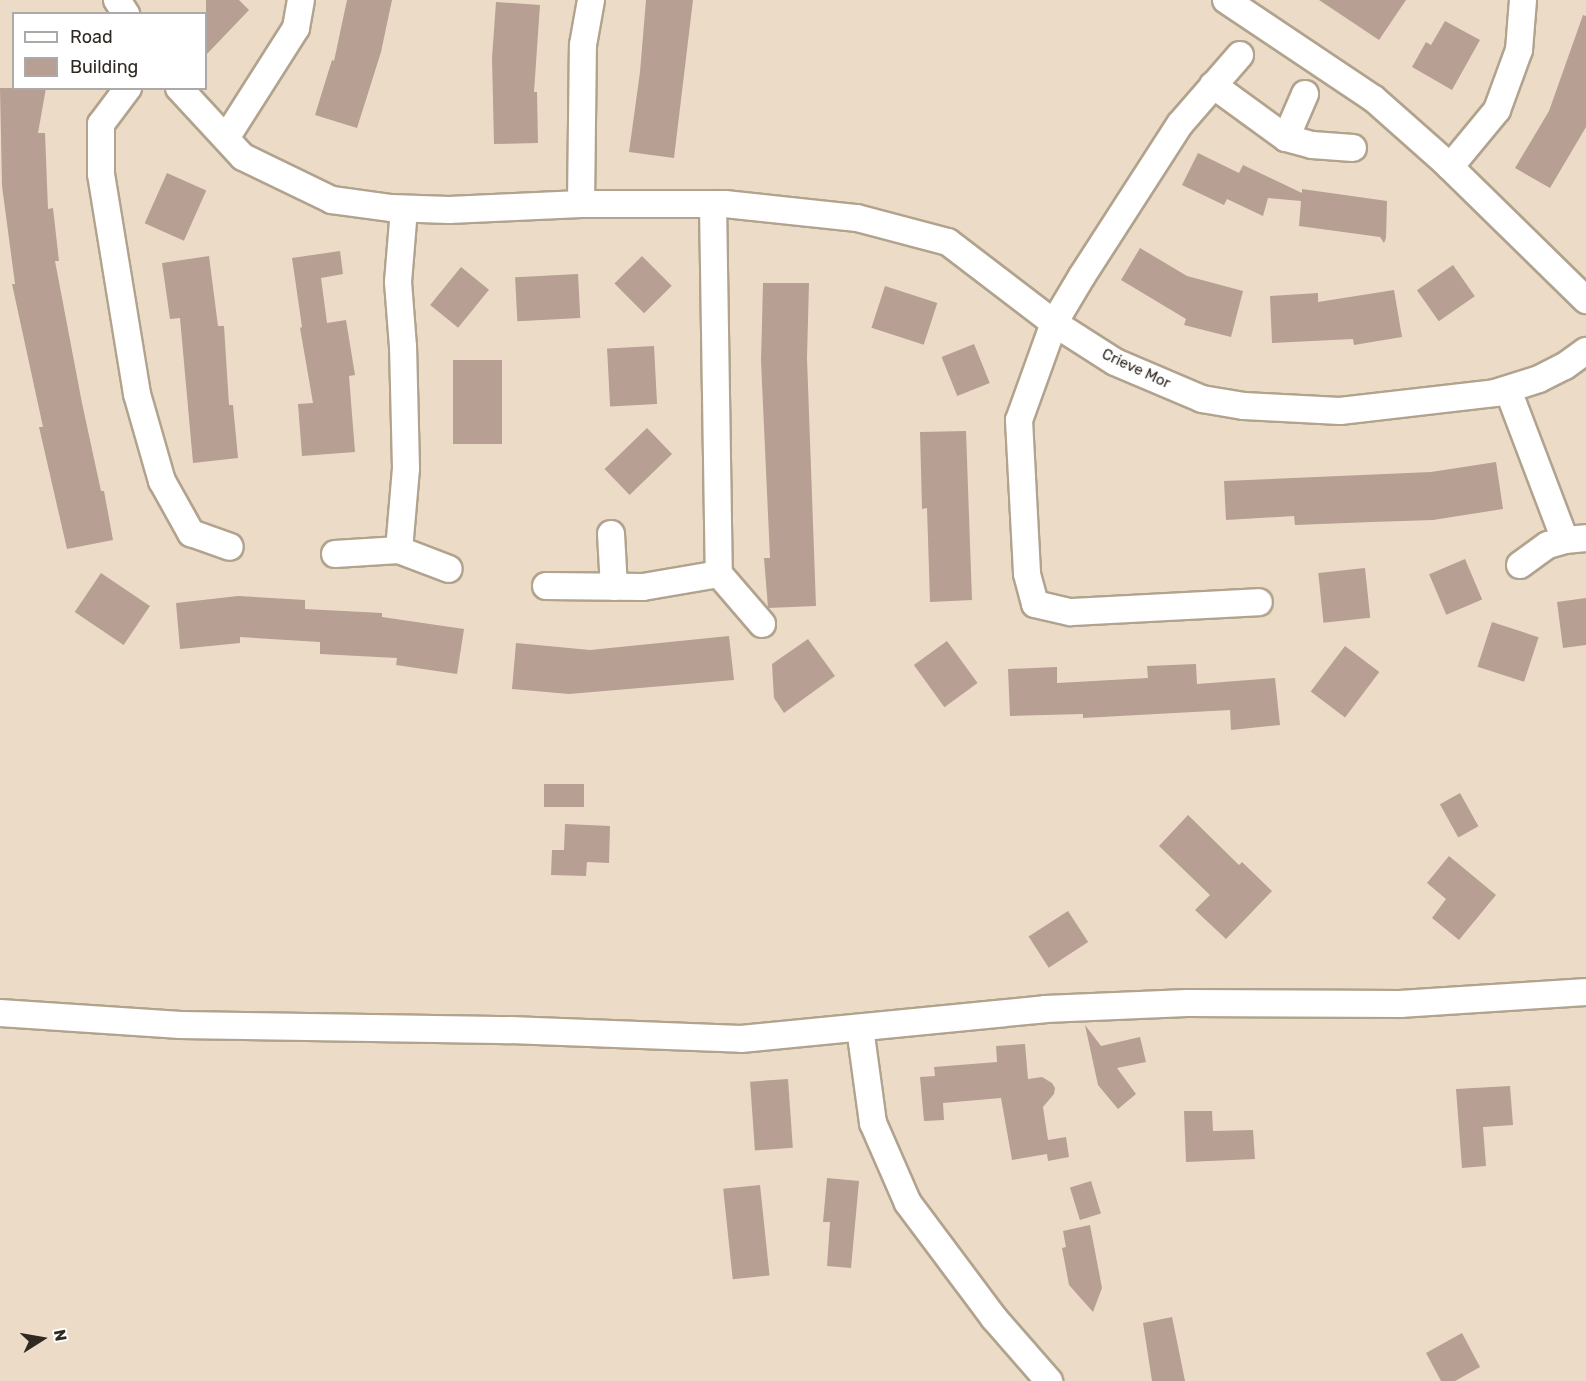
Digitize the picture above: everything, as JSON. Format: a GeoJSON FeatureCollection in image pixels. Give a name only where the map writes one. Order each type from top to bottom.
{"type":"FeatureCollection","features":[{"type":"Feature","properties":{"kind":"street"},"geometry":{"type":"LineString","coordinates":[[226,138],[296,28],[302,0]]}},
{"type":"Feature","properties":{"kind":"street"},"geometry":{"type":"LineString","coordinates":[[581,204],[583,45],[591,0]]}},
{"type":"Feature","properties":{"kind":"street"},"geometry":{"type":"LineString","coordinates":[[1226,0],[1374,99],[1450,168],[1586,300]]}},
{"type":"Feature","properties":{"kind":"street"},"geometry":{"type":"LineString","coordinates":[[1450,168],[1497,110],[1519,50],[1523,0]]}},
{"type":"Feature","properties":{"kind":"street"},"geometry":{"type":"LineString","coordinates":[[1240,55],[1173,134],[1054,323],[1019,420],[1027,574],[1035,604],[1071,612],[1259,602]]}},
{"type":"Feature","properties":{"kind":"street"},"geometry":{"type":"LineString","coordinates":[[1213,85],[1286,138],[1312,145],[1353,148]]}},
{"type":"Feature","properties":{"kind":"street"},"geometry":{"type":"LineString","coordinates":[[126,90],[101,124],[100,174],[137,394],[162,481],[191,533],[230,547]]}},
{"type":"Feature","properties":{"kind":"street","name":"Crieve Mor"},"geometry":{"type":"LineString","coordinates":[[181,90],[243,156],[332,200],[404,209],[450,210],[581,204],[713,204],[857,218],[948,242],[1054,323],[1122,366],[1202,399],[1244,406],[1340,411],[1508,390],[1548,375],[1586,351]]}},
{"type":"Feature","properties":{"kind":"street"},"geometry":{"type":"LineString","coordinates":[[1286,138],[1305,94]]}},
{"type":"Feature","properties":{"kind":"street"},"geometry":{"type":"LineString","coordinates":[[713,204],[719,574],[762,624]]}},
{"type":"Feature","properties":{"kind":"street"},"geometry":{"type":"LineString","coordinates":[[399,550],[406,468],[403,347],[398,282],[404,209]]}},
{"type":"Feature","properties":{"kind":"street"},"geometry":{"type":"LineString","coordinates":[[1508,390],[1576,539],[1533,554],[1520,565]]}},
{"type":"Feature","properties":{"kind":"street"},"geometry":{"type":"LineString","coordinates":[[611,534],[614,587]]}},
{"type":"Feature","properties":{"kind":"street"},"geometry":{"type":"LineString","coordinates":[[335,554],[399,550],[450,569]]}},
{"type":"Feature","properties":{"kind":"street"},"geometry":{"type":"LineString","coordinates":[[546,586],[642,587],[719,574]]}},
{"type":"Feature","properties":{"kind":"street"},"geometry":{"type":"LineString","coordinates":[[0,1013],[181,1025],[510,1030],[741,1039],[1045,1009],[1187,1003],[1401,1004],[1586,992]]}},
{"type":"Feature","properties":{"kind":"street"},"geometry":{"type":"LineString","coordinates":[[860,1028],[873,1123],[908,1203],[994,1318],[1049,1381]]}},
{"type":"Feature","properties":{"kind":"building"},"geometry":{"type":"Polygon","coordinates":[[[206,0],[239,0],[249,10],[207,54],[206,0]]]}},
{"type":"Feature","properties":{"kind":"building"},"geometry":{"type":"Polygon","coordinates":[[[347,0],[392,0],[381,52],[357,128],[315,115],[332,60],[334,61],[347,0]]]}},
{"type":"Feature","properties":{"kind":"building"},"geometry":{"type":"Polygon","coordinates":[[[646,0],[693,0],[674,158],[629,152],[640,72],[646,0]]]}},
{"type":"Feature","properties":{"kind":"building"},"geometry":{"type":"Polygon","coordinates":[[[1319,0],[1406,0],[1379,40],[1319,0]]]}},
{"type":"Feature","properties":{"kind":"building"},"geometry":{"type":"Polygon","coordinates":[[[496,2],[540,5],[534,92],[537,92],[538,143],[494,144],[492,58],[496,2]]]}},
{"type":"Feature","properties":{"kind":"building"},"geometry":{"type":"Polygon","coordinates":[[[1583,15],[1586,16],[1586,127],[1550,188],[1515,168],[1549,111],[1583,15]]]}},
{"type":"Feature","properties":{"kind":"building"},"geometry":{"type":"Polygon","coordinates":[[[1445,21],[1480,40],[1452,90],[1412,67],[1426,42],[1431,45],[1445,21]]]}},
{"type":"Feature","properties":{"kind":"building"},"geometry":{"type":"Polygon","coordinates":[[[0,88],[46,90],[38,133],[45,133],[48,209],[53,208],[59,261],[55,261],[82,403],[101,491],[104,491],[113,540],[67,549],[39,427],[43,427],[12,284],[15,284],[2,186],[0,88]]]}},
{"type":"Feature","properties":{"kind":"building"},"geometry":{"type":"Polygon","coordinates":[[[1198,153],[1239,173],[1243,165],[1302,193],[1302,189],[1387,201],[1384,243],[1380,237],[1299,226],[1301,201],[1268,198],[1263,216],[1227,199],[1224,205],[1182,185],[1198,153]]]}},
{"type":"Feature","properties":{"kind":"building"},"geometry":{"type":"Polygon","coordinates":[[[167,173],[206,190],[184,241],[145,223],[167,173]]]}},
{"type":"Feature","properties":{"kind":"building"},"geometry":{"type":"Polygon","coordinates":[[[1140,248],[1187,276],[1243,291],[1231,337],[1184,325],[1186,319],[1121,280],[1140,248]]]}},
{"type":"Feature","properties":{"kind":"building"},"geometry":{"type":"Polygon","coordinates":[[[340,251],[343,274],[321,278],[327,323],[346,320],[355,375],[349,376],[355,452],[302,456],[298,404],[313,403],[300,328],[302,327],[292,258],[340,251]]]}},
{"type":"Feature","properties":{"kind":"building"},"geometry":{"type":"Polygon","coordinates":[[[209,256],[218,326],[224,326],[229,405],[233,405],[238,458],[193,463],[180,318],[170,319],[162,263],[209,256]]]}},
{"type":"Feature","properties":{"kind":"building"},"geometry":{"type":"Polygon","coordinates":[[[642,256],[672,286],[644,313],[614,284],[642,256]]]}},
{"type":"Feature","properties":{"kind":"building"},"geometry":{"type":"Polygon","coordinates":[[[1453,265],[1475,296],[1439,321],[1417,290],[1453,265]]]}},
{"type":"Feature","properties":{"kind":"building"},"geometry":{"type":"Polygon","coordinates":[[[461,267],[489,290],[458,328],[430,305],[461,267]]]}},
{"type":"Feature","properties":{"kind":"building"},"geometry":{"type":"Polygon","coordinates":[[[578,274],[580,318],[517,321],[515,277],[578,274]]]}},
{"type":"Feature","properties":{"kind":"building"},"geometry":{"type":"Polygon","coordinates":[[[763,283],[809,283],[807,358],[816,606],[768,608],[764,558],[770,558],[761,361],[763,283]]]}},
{"type":"Feature","properties":{"kind":"building"},"geometry":{"type":"Polygon","coordinates":[[[885,286],[937,303],[924,345],[871,328],[885,286]]]}},
{"type":"Feature","properties":{"kind":"building"},"geometry":{"type":"Polygon","coordinates":[[[1394,290],[1402,337],[1354,345],[1353,339],[1272,343],[1270,296],[1318,293],[1318,302],[1394,290]]]}},
{"type":"Feature","properties":{"kind":"building"},"geometry":{"type":"Polygon","coordinates":[[[974,344],[990,383],[957,396],[942,357],[974,344]]]}},
{"type":"Feature","properties":{"kind":"building"},"geometry":{"type":"Polygon","coordinates":[[[654,346],[657,404],[610,406],[607,348],[654,346]]]}},
{"type":"Feature","properties":{"kind":"building"},"geometry":{"type":"Polygon","coordinates":[[[453,360],[502,360],[502,444],[453,444],[453,360]]]}},
{"type":"Feature","properties":{"kind":"building"},"geometry":{"type":"Polygon","coordinates":[[[647,428],[672,454],[630,495],[605,469],[647,428]]]}},
{"type":"Feature","properties":{"kind":"building"},"geometry":{"type":"Polygon","coordinates":[[[966,431],[972,600],[930,602],[927,508],[922,509],[920,432],[966,431]]]}},
{"type":"Feature","properties":{"kind":"building"},"geometry":{"type":"Polygon","coordinates":[[[1496,462],[1503,509],[1433,520],[1295,525],[1294,516],[1226,520],[1224,481],[1431,472],[1496,462]]]}},
{"type":"Feature","properties":{"kind":"building"},"geometry":{"type":"Polygon","coordinates":[[[1465,559],[1482,600],[1446,615],[1429,574],[1465,559]]]}},
{"type":"Feature","properties":{"kind":"building"},"geometry":{"type":"Polygon","coordinates":[[[1365,568],[1370,618],[1323,623],[1318,573],[1365,568]]]}},
{"type":"Feature","properties":{"kind":"building"},"geometry":{"type":"Polygon","coordinates":[[[101,573],[150,606],[124,645],[75,612],[101,573]]]}},
{"type":"Feature","properties":{"kind":"building"},"geometry":{"type":"Polygon","coordinates":[[[238,596],[305,600],[305,609],[382,613],[382,617],[464,629],[457,674],[396,665],[397,658],[320,654],[320,642],[240,637],[240,643],[180,649],[176,603],[238,596]]]}},
{"type":"Feature","properties":{"kind":"building"},"geometry":{"type":"Polygon","coordinates":[[[1586,598],[1586,645],[1563,648],[1557,602],[1586,598]]]}},
{"type":"Feature","properties":{"kind":"building"},"geometry":{"type":"Polygon","coordinates":[[[1492,622],[1539,637],[1524,682],[1477,667],[1492,622]]]}},
{"type":"Feature","properties":{"kind":"building"},"geometry":{"type":"Polygon","coordinates":[[[729,636],[734,680],[569,694],[512,689],[516,643],[590,650],[729,636]]]}},
{"type":"Feature","properties":{"kind":"building"},"geometry":{"type":"Polygon","coordinates":[[[808,639],[835,676],[784,713],[774,698],[772,664],[808,639]]]}},
{"type":"Feature","properties":{"kind":"building"},"geometry":{"type":"Polygon","coordinates":[[[947,641],[978,683],[944,707],[914,665],[947,641]]]}},
{"type":"Feature","properties":{"kind":"building"},"geometry":{"type":"Polygon","coordinates":[[[1345,646],[1379,672],[1345,717],[1311,692],[1345,646]]]}},
{"type":"Feature","properties":{"kind":"building"},"geometry":{"type":"Polygon","coordinates":[[[1196,664],[1197,684],[1275,678],[1280,725],[1231,730],[1230,710],[1083,718],[1083,714],[1010,716],[1008,669],[1057,667],[1057,683],[1148,678],[1147,666],[1196,664]]]}},
{"type":"Feature","properties":{"kind":"building"},"geometry":{"type":"Polygon","coordinates":[[[544,784],[584,784],[584,807],[544,807],[544,784]]]}},
{"type":"Feature","properties":{"kind":"building"},"geometry":{"type":"Polygon","coordinates":[[[1460,793],[1478,826],[1458,837],[1440,804],[1460,793]]]}},
{"type":"Feature","properties":{"kind":"building"},"geometry":{"type":"Polygon","coordinates":[[[1188,815],[1239,865],[1242,862],[1272,891],[1226,939],[1195,910],[1210,895],[1159,846],[1188,815]]]}},
{"type":"Feature","properties":{"kind":"building"},"geometry":{"type":"Polygon","coordinates":[[[565,824],[610,826],[609,863],[587,862],[586,876],[551,875],[552,850],[564,850],[565,824]]]}},
{"type":"Feature","properties":{"kind":"building"},"geometry":{"type":"Polygon","coordinates":[[[1449,856],[1496,895],[1459,940],[1432,918],[1446,899],[1427,883],[1449,856]]]}},
{"type":"Feature","properties":{"kind":"building"},"geometry":{"type":"Polygon","coordinates":[[[1068,911],[1088,942],[1049,968],[1029,937],[1068,911]]]}},
{"type":"Feature","properties":{"kind":"building"},"geometry":{"type":"Polygon","coordinates":[[[1085,1025],[1101,1046],[1140,1037],[1146,1062],[1117,1068],[1136,1094],[1118,1109],[1098,1085],[1085,1025]]]}},
{"type":"Feature","properties":{"kind":"building"},"geometry":{"type":"Polygon","coordinates":[[[1025,1044],[1028,1079],[1042,1077],[1052,1083],[1055,1088],[1054,1094],[1043,1107],[1048,1140],[1066,1137],[1069,1157],[1048,1161],[1047,1154],[1012,1160],[1001,1098],[943,1103],[944,1120],[924,1121],[920,1077],[935,1076],[934,1067],[997,1062],[996,1046],[1025,1044]]]}},
{"type":"Feature","properties":{"kind":"building"},"geometry":{"type":"Polygon","coordinates":[[[788,1079],[793,1148],[755,1150],[750,1082],[788,1079]]]}},
{"type":"Feature","properties":{"kind":"building"},"geometry":{"type":"Polygon","coordinates":[[[1510,1086],[1513,1125],[1483,1127],[1486,1166],[1462,1168],[1456,1089],[1510,1086]]]}},
{"type":"Feature","properties":{"kind":"building"},"geometry":{"type":"Polygon","coordinates":[[[1184,1111],[1212,1111],[1213,1131],[1253,1130],[1255,1159],[1186,1162],[1184,1111]]]}},
{"type":"Feature","properties":{"kind":"building"},"geometry":{"type":"Polygon","coordinates":[[[827,1178],[859,1181],[851,1268],[827,1266],[830,1222],[823,1222],[827,1178]]]}},
{"type":"Feature","properties":{"kind":"building"},"geometry":{"type":"Polygon","coordinates":[[[1091,1181],[1101,1214],[1080,1220],[1070,1187],[1091,1181]]]}},
{"type":"Feature","properties":{"kind":"building"},"geometry":{"type":"Polygon","coordinates":[[[760,1185],[770,1276],[733,1279],[723,1189],[760,1185]]]}},
{"type":"Feature","properties":{"kind":"building"},"geometry":{"type":"Polygon","coordinates":[[[1090,1225],[1102,1288],[1093,1312],[1069,1285],[1062,1248],[1066,1247],[1063,1231],[1090,1225]]]}},
{"type":"Feature","properties":{"kind":"building"},"geometry":{"type":"Polygon","coordinates":[[[1172,1317],[1185,1381],[1152,1381],[1143,1323],[1172,1317]]]}},
{"type":"Feature","properties":{"kind":"building"},"geometry":{"type":"Polygon","coordinates":[[[1462,1333],[1480,1367],[1455,1381],[1441,1381],[1426,1353],[1462,1333]]]}}]}
